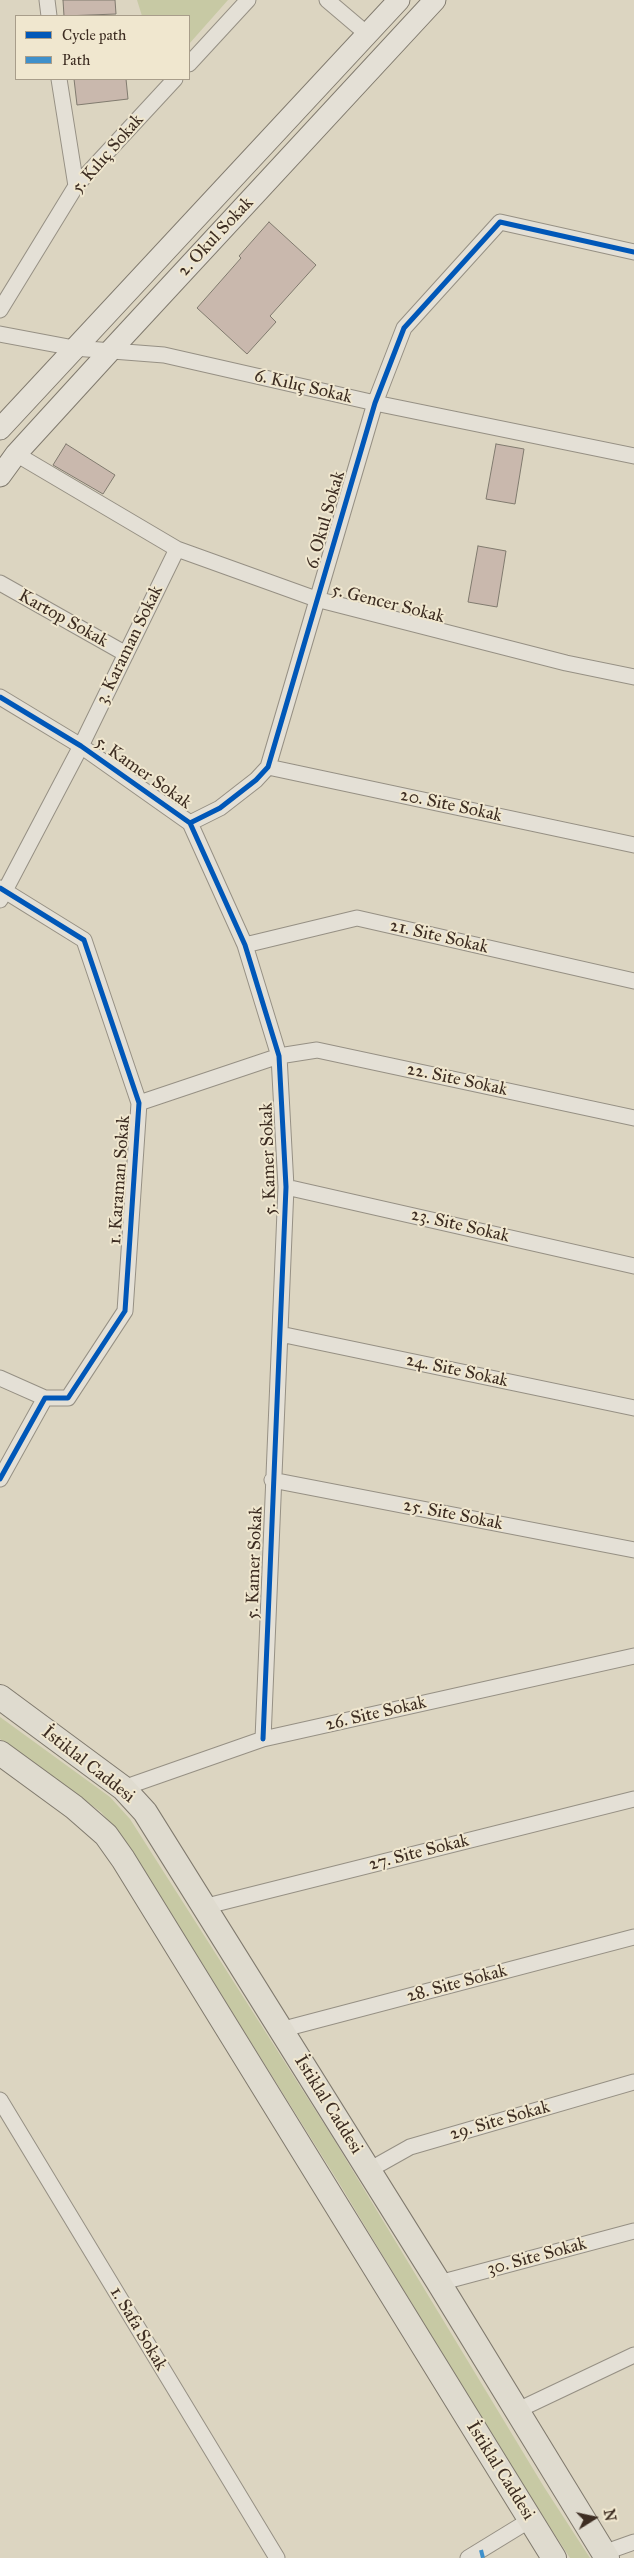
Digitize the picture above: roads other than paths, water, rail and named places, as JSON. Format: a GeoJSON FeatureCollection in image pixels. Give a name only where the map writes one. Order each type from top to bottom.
{"type":"FeatureCollection","features":[{"type":"Feature","properties":{"kind":"main road","name":"İstiklal Caddesi"},"geometry":{"type":"LineString","coordinates":[[0,1697],[123,1788],[145,1812],[439,2283],[605,2555]]}},
{"type":"Feature","properties":{"kind":"main road","name":"İstiklal Caddesi"},"geometry":{"type":"LineString","coordinates":[[0,1753],[106,1835],[123,1859],[554,2558]]}},
{"type":"Feature","properties":{"kind":"street"},"geometry":{"type":"LineString","coordinates":[[47,0],[50,15]]}},
{"type":"Feature","properties":{"kind":"street"},"geometry":{"type":"LineString","coordinates":[[190,63],[248,0]]}},
{"type":"Feature","properties":{"kind":"street"},"geometry":{"type":"LineString","coordinates":[[327,0],[367,34]]}},
{"type":"Feature","properties":{"kind":"street","name":"2. Okul Sokak"},"geometry":{"type":"LineString","coordinates":[[0,429],[399,0]]}},
{"type":"Feature","properties":{"kind":"street","name":"2. Okul Sokak"},"geometry":{"type":"LineString","coordinates":[[0,476],[16,454],[111,350],[435,0]]}},
{"type":"Feature","properties":{"kind":"street"},"geometry":{"type":"LineString","coordinates":[[59,80],[76,186]]}},
{"type":"Feature","properties":{"kind":"street","name":"5. Kılıç Sokak"},"geometry":{"type":"LineString","coordinates":[[0,310],[76,186],[174,80]]}},
{"type":"Feature","properties":{"kind":"street","name":"6. Okul Sokak"},"geometry":{"type":"LineString","coordinates":[[268,768],[375,403],[404,328],[500,222],[634,252]]}},
{"type":"Feature","properties":{"kind":"street","name":"6. Kılıç Sokak"},"geometry":{"type":"LineString","coordinates":[[0,334],[74,348],[164,354],[375,403],[634,456]]}},
{"type":"Feature","properties":{"kind":"street","name":"5. Gencer Sokak"},"geometry":{"type":"LineString","coordinates":[[16,454],[177,549],[316,600],[566,663],[634,677]]}},
{"type":"Feature","properties":{"kind":"street","name":"3. Karaman Sokak"},"geometry":{"type":"LineString","coordinates":[[2,892],[81,746],[177,549]]}},
{"type":"Feature","properties":{"kind":"street","name":"Kartop Sokak"},"geometry":{"type":"LineString","coordinates":[[0,583],[126,654]]}},
{"type":"Feature","properties":{"kind":"street","name":"5. Kamer Sokak"},"geometry":{"type":"LineString","coordinates":[[0,697],[81,746],[190,823],[245,945],[279,1056],[286,1187],[272,1480],[263,1739]]}},
{"type":"Feature","properties":{"kind":"street"},"geometry":{"type":"LineString","coordinates":[[190,823],[220,808],[256,780],[268,768]]}},
{"type":"Feature","properties":{"kind":"street","name":"20. Site Sokak"},"geometry":{"type":"LineString","coordinates":[[268,768],[634,845]]}},
{"type":"Feature","properties":{"kind":"street","name":"1. Karaman Sokak"},"geometry":{"type":"LineString","coordinates":[[2,892],[84,940],[140,1103],[125,1311],[68,1398],[45,1398]]}},
{"type":"Feature","properties":{"kind":"street","name":"21. Site Sokak"},"geometry":{"type":"LineString","coordinates":[[245,945],[357,918],[634,981]]}},
{"type":"Feature","properties":{"kind":"street","name":"22. Site Sokak"},"geometry":{"type":"LineString","coordinates":[[140,1103],[279,1056],[317,1050],[634,1118]]}},
{"type":"Feature","properties":{"kind":"street","name":"23. Site Sokak"},"geometry":{"type":"LineString","coordinates":[[286,1187],[634,1266]]}},
{"type":"Feature","properties":{"kind":"street","name":"24. Site Sokak"},"geometry":{"type":"LineString","coordinates":[[280,1334],[634,1408]]}},
{"type":"Feature","properties":{"kind":"street"},"geometry":{"type":"LineString","coordinates":[[0,1378],[45,1398],[0,1479]]}},
{"type":"Feature","properties":{"kind":"street","name":"25. Site Sokak"},"geometry":{"type":"LineString","coordinates":[[272,1480],[634,1550]]}},
{"type":"Feature","properties":{"kind":"street","name":"26. Site Sokak"},"geometry":{"type":"LineString","coordinates":[[123,1788],[263,1739],[634,1656]]}},
{"type":"Feature","properties":{"kind":"street","name":"27. Site Sokak"},"geometry":{"type":"LineString","coordinates":[[203,1906],[634,1799]]}},
{"type":"Feature","properties":{"kind":"street","name":"28. Site Sokak"},"geometry":{"type":"LineString","coordinates":[[280,2030],[634,1937]]}},
{"type":"Feature","properties":{"kind":"street","name":"29. Site Sokak"},"geometry":{"type":"LineString","coordinates":[[369,2170],[410,2147],[634,2082]]}},
{"type":"Feature","properties":{"kind":"street","name":"1. Safa Sokak"},"geometry":{"type":"LineString","coordinates":[[0,2100],[277,2558]]}},
{"type":"Feature","properties":{"kind":"street","name":"30. Site Sokak"},"geometry":{"type":"LineString","coordinates":[[439,2283],[634,2231]]}},
{"type":"Feature","properties":{"kind":"street"},"geometry":{"type":"LineString","coordinates":[[516,2411],[634,2355]]}},
{"type":"Feature","properties":{"kind":"street"},"geometry":{"type":"LineString","coordinates":[[468,2558],[530,2520]]}},
{"type":"Feature","properties":{"kind":"street"},"geometry":{"type":"LineString","coordinates":[[605,2555],[634,2542]]}}]}
